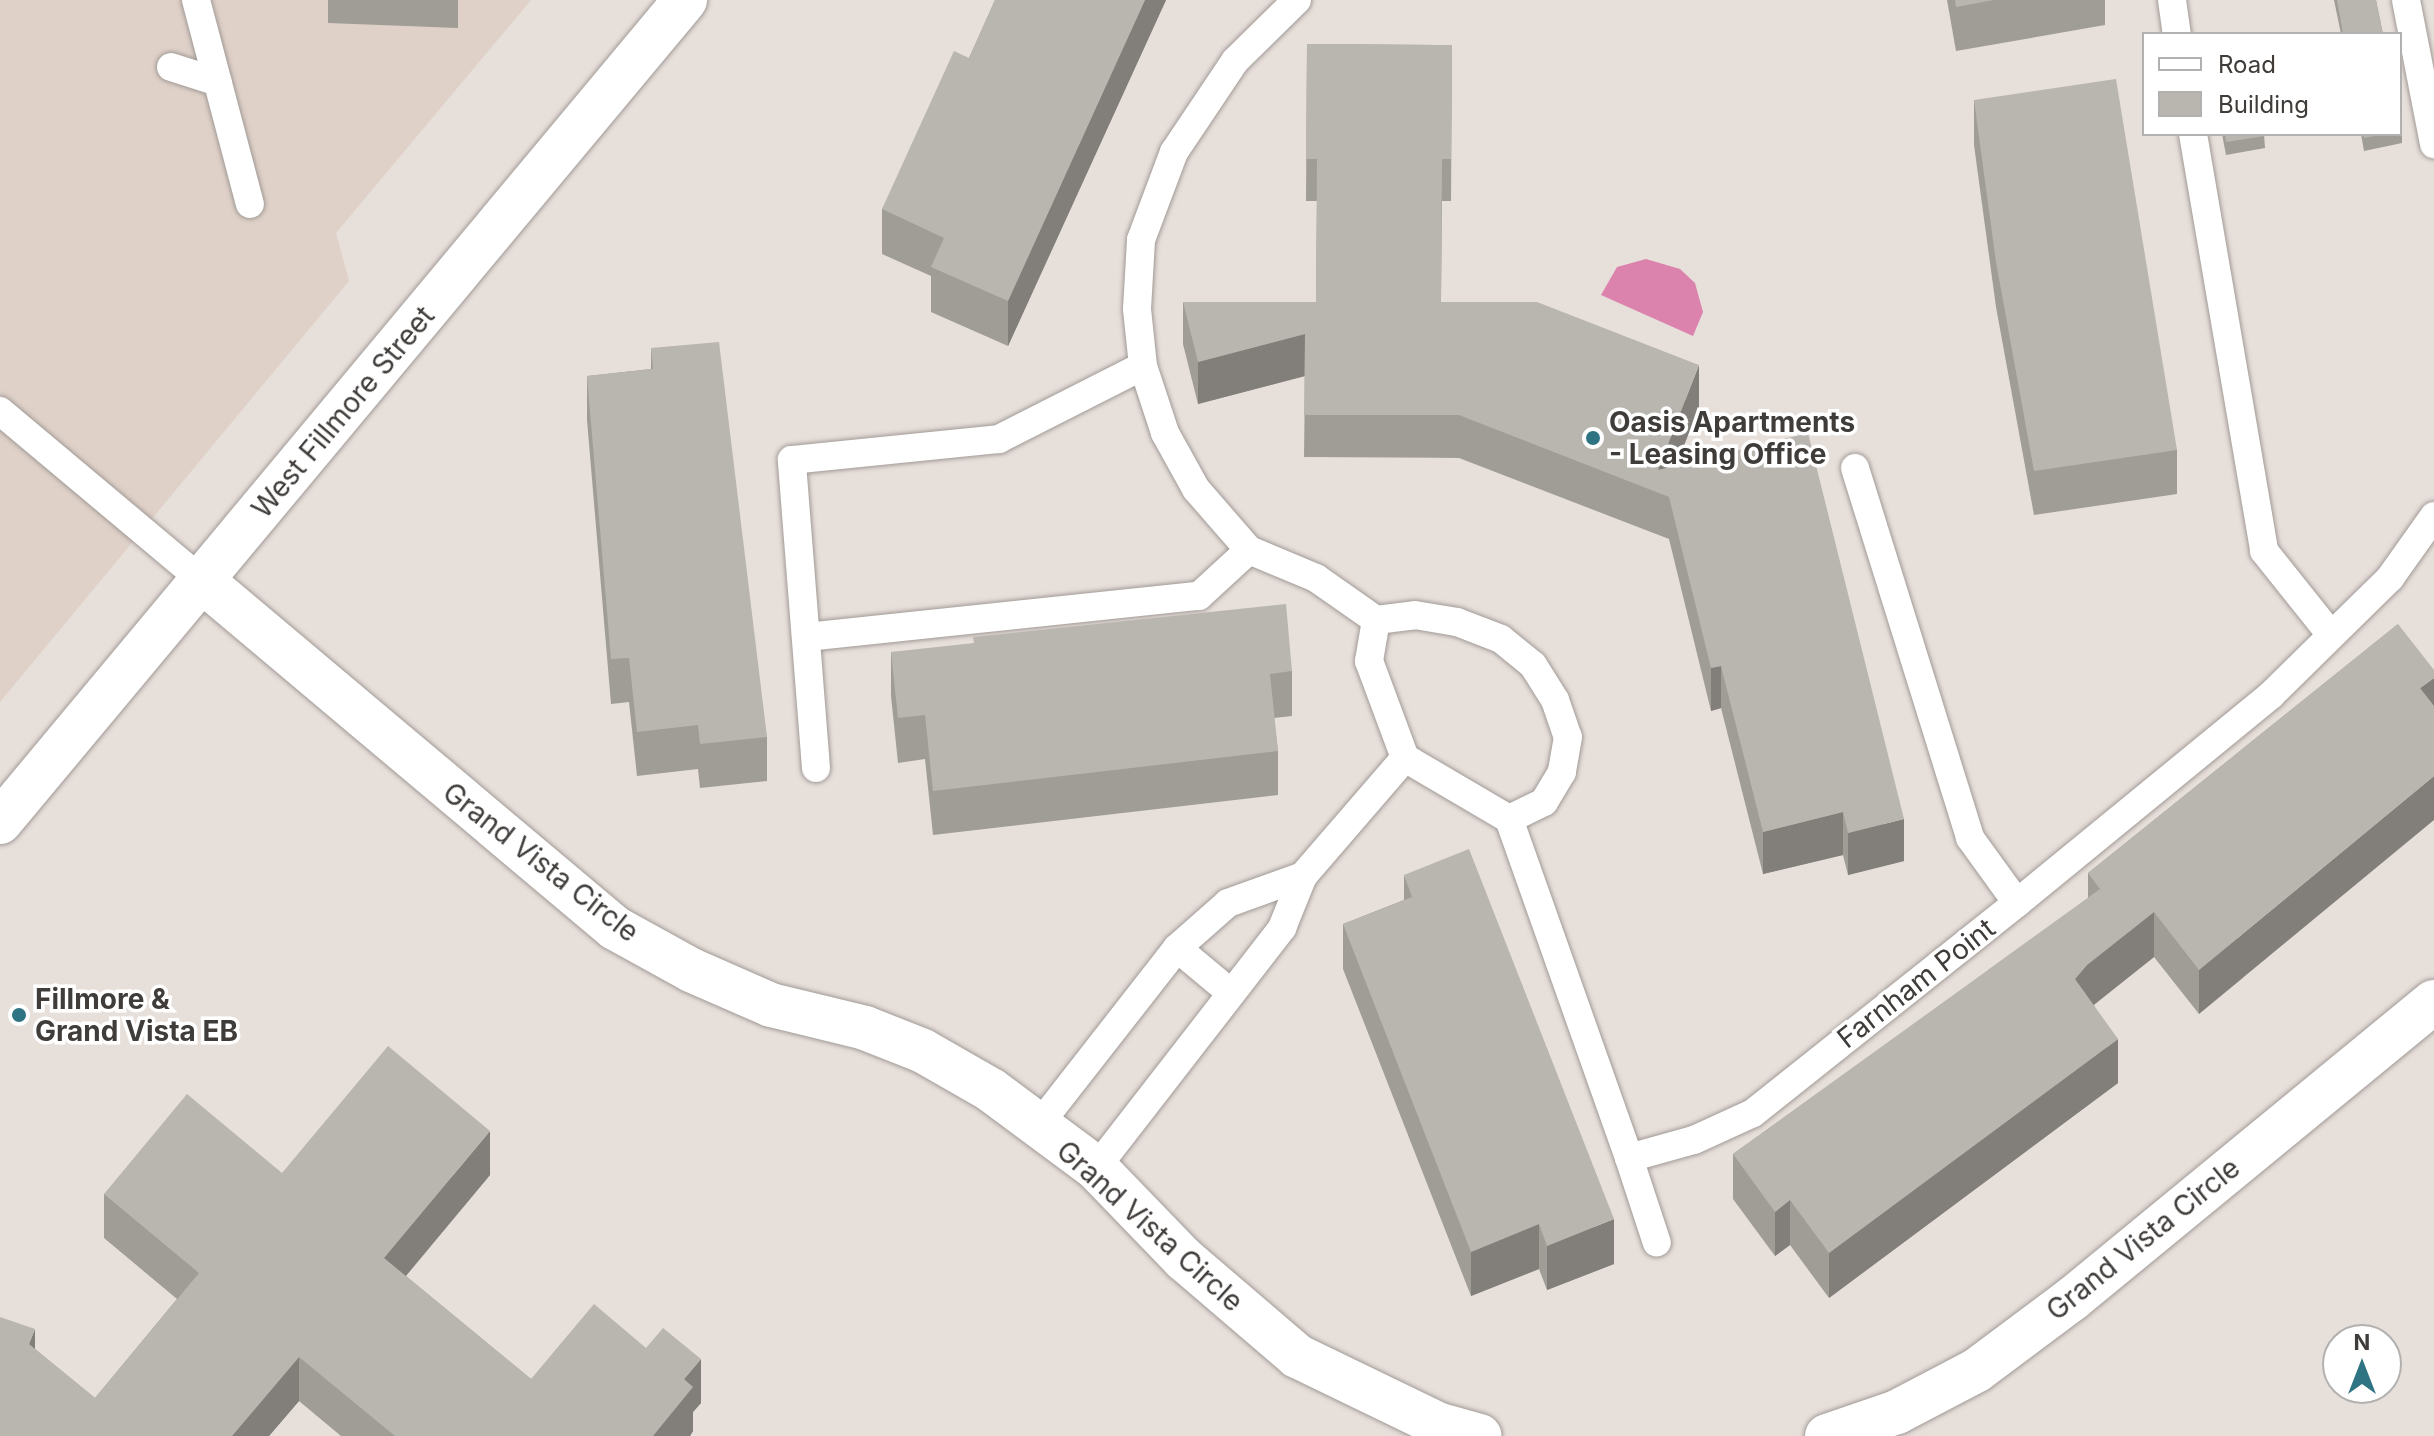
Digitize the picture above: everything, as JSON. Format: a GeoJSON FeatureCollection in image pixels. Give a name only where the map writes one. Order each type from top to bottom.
{"type":"FeatureCollection","features":[{"type":"Feature","properties":{"kind":"street","name":"West Fillmore Street"},"geometry":{"type":"LineString","coordinates":[[0,822],[685,0]]}},
{"type":"Feature","properties":{"kind":"street","name":"Grand Vista Circle"},"geometry":{"type":"LineString","coordinates":[[200,579],[615,928],[691,970],[771,1005],[865,1028],[923,1051],[991,1090],[1096,1168],[1184,1259],[1297,1356],[1426,1418],[1480,1436]]}},
{"type":"Feature","properties":{"kind":"street","name":"Grand Vista Circle"},"geometry":{"type":"LineString","coordinates":[[1827,1436],[1897,1412],[1977,1370],[2072,1299],[2434,1002]]}},
{"type":"Feature","properties":{"kind":"lane"},"geometry":{"type":"LineString","coordinates":[[196,0],[250,204]]}},
{"type":"Feature","properties":{"kind":"lane"},"geometry":{"type":"LineString","coordinates":[[1297,0],[1235,61],[1174,152],[1141,240],[1137,309],[1143,366],[1165,433],[1196,489],[1249,550],[1316,578],[1376,620],[1415,615],[1457,622],[1501,639],[1533,665],[1555,700],[1568,737],[1562,772],[1544,802],[1509,819]]}},
{"type":"Feature","properties":{"kind":"lane"},"geometry":{"type":"LineString","coordinates":[[2172,0],[2177,32]]}},
{"type":"Feature","properties":{"kind":"lane"},"geometry":{"type":"LineString","coordinates":[[2406,0],[2434,144]]}},
{"type":"Feature","properties":{"kind":"lane"},"geometry":{"type":"LineString","coordinates":[[171,67],[218,82]]}},
{"type":"Feature","properties":{"kind":"lane"},"geometry":{"type":"LineString","coordinates":[[2193,136],[2264,551],[2331,635]]}},
{"type":"Feature","properties":{"kind":"lane"},"geometry":{"type":"LineString","coordinates":[[816,768],[792,460],[999,439],[1143,366]]}},
{"type":"Feature","properties":{"kind":"lane"},"geometry":{"type":"LineString","coordinates":[[0,411],[200,579]]}},
{"type":"Feature","properties":{"kind":"lane"},"geometry":{"type":"LineString","coordinates":[[1855,468],[1970,838],[2017,903]]}},
{"type":"Feature","properties":{"kind":"lane","name":"Farnham Point"},"geometry":{"type":"LineString","coordinates":[[1629,1158],[1694,1140],[1753,1113],[2017,903],[2271,695],[2390,578],[2434,516]]}},
{"type":"Feature","properties":{"kind":"lane"},"geometry":{"type":"LineString","coordinates":[[806,637],[1199,596],[1249,550]]}},
{"type":"Feature","properties":{"kind":"lane"},"geometry":{"type":"LineString","coordinates":[[1376,620],[1369,661],[1405,758],[1509,819],[1657,1243]]}},
{"type":"Feature","properties":{"kind":"lane"},"geometry":{"type":"LineString","coordinates":[[1096,1168],[1282,928],[1303,876],[1405,758]]}},
{"type":"Feature","properties":{"kind":"lane"},"geometry":{"type":"LineString","coordinates":[[1038,1126],[1177,948],[1228,903],[1303,876]]}},
{"type":"Feature","properties":{"kind":"lane"},"geometry":{"type":"LineString","coordinates":[[1177,948],[1231,993]]}},
{"type":"Feature","properties":{"kind":"shaded area"},"geometry":{"type":"Polygon","coordinates":[[[0,0],[531,0],[336,233],[349,281],[0,702],[0,0]]]}},
{"type":"Feature","properties":{"kind":"shaded area"},"geometry":{"type":"Polygon","coordinates":[[[1646,259],[1680,269],[1695,283],[1703,312],[1693,336],[1601,295],[1617,267],[1646,259]]]}},
{"type":"Feature","properties":{"kind":"building"},"geometry":{"type":"Polygon","coordinates":[[[995,0],[1145,0],[1008,301],[931,267],[944,238],[882,209],[954,51],[969,58],[995,0]]]}},
{"type":"Feature","properties":{"kind":"building"},"geometry":{"type":"Polygon","coordinates":[[[1955,0],[1994,0],[1956,7],[1955,0]]]}},
{"type":"Feature","properties":{"kind":"building"},"geometry":{"type":"Polygon","coordinates":[[[2337,0],[2376,0],[2383,32],[2343,32],[2337,0]]]}},
{"type":"Feature","properties":{"kind":"building"},"geometry":{"type":"Polygon","coordinates":[[[1307,44],[1452,45],[1451,159],[1442,159],[1441,302],[1537,302],[1699,365],[1658,470],[1808,433],[1904,819],[1848,833],[1843,812],[1763,832],[1721,666],[1711,668],[1669,497],[1459,415],[1304,415],[1305,334],[1198,362],[1183,302],[1316,302],[1317,159],[1306,159],[1307,44]]]}},
{"type":"Feature","properties":{"kind":"building"},"geometry":{"type":"Polygon","coordinates":[[[2116,79],[2177,450],[2034,471],[1996,262],[1974,100],[2116,79]]]}},
{"type":"Feature","properties":{"kind":"building"},"geometry":{"type":"Polygon","coordinates":[[[2225,136],[2265,136],[2226,142],[2225,136]]]}},
{"type":"Feature","properties":{"kind":"building"},"geometry":{"type":"Polygon","coordinates":[[[719,342],[767,737],[700,744],[698,725],[637,732],[629,658],[611,659],[587,376],[653,369],[651,348],[719,342]]]}},
{"type":"Feature","properties":{"kind":"building"},"geometry":{"type":"Polygon","coordinates":[[[1286,604],[1292,671],[1270,674],[1278,751],[933,791],[925,715],[898,718],[891,652],[974,643],[973,637],[1286,604]]]}},
{"type":"Feature","properties":{"kind":"building"},"geometry":{"type":"Polygon","coordinates":[[[2398,624],[2434,670],[2434,678],[2420,688],[2434,706],[2434,776],[2199,970],[2154,912],[2087,965],[2075,979],[2118,1039],[1829,1253],[1790,1200],[1775,1212],[1733,1154],[2100,889],[2088,873],[2398,624]]]}},
{"type":"Feature","properties":{"kind":"building"},"geometry":{"type":"Polygon","coordinates":[[[1469,849],[1614,1219],[1547,1246],[1539,1224],[1471,1252],[1343,924],[1412,897],[1404,875],[1469,849]]]}},
{"type":"Feature","properties":{"kind":"building"},"geometry":{"type":"Polygon","coordinates":[[[388,1046],[490,1131],[384,1258],[531,1379],[594,1304],[646,1348],[663,1328],[701,1359],[684,1379],[693,1387],[653,1436],[395,1436],[299,1357],[232,1436],[0,1436],[0,1317],[35,1329],[29,1344],[95,1398],[199,1273],[104,1194],[187,1094],[282,1173],[388,1046]]]}},
{"type":"Feature","properties":{"kind":"place","name":"Oasis Apartments - Leasing Office"},"geometry":{"type":"Point","coordinates":[1593,438]}},
{"type":"Feature","properties":{"kind":"place","name":"Fillmore & Grand Vista EB"},"geometry":{"type":"Point","coordinates":[19,1015]}}]}
